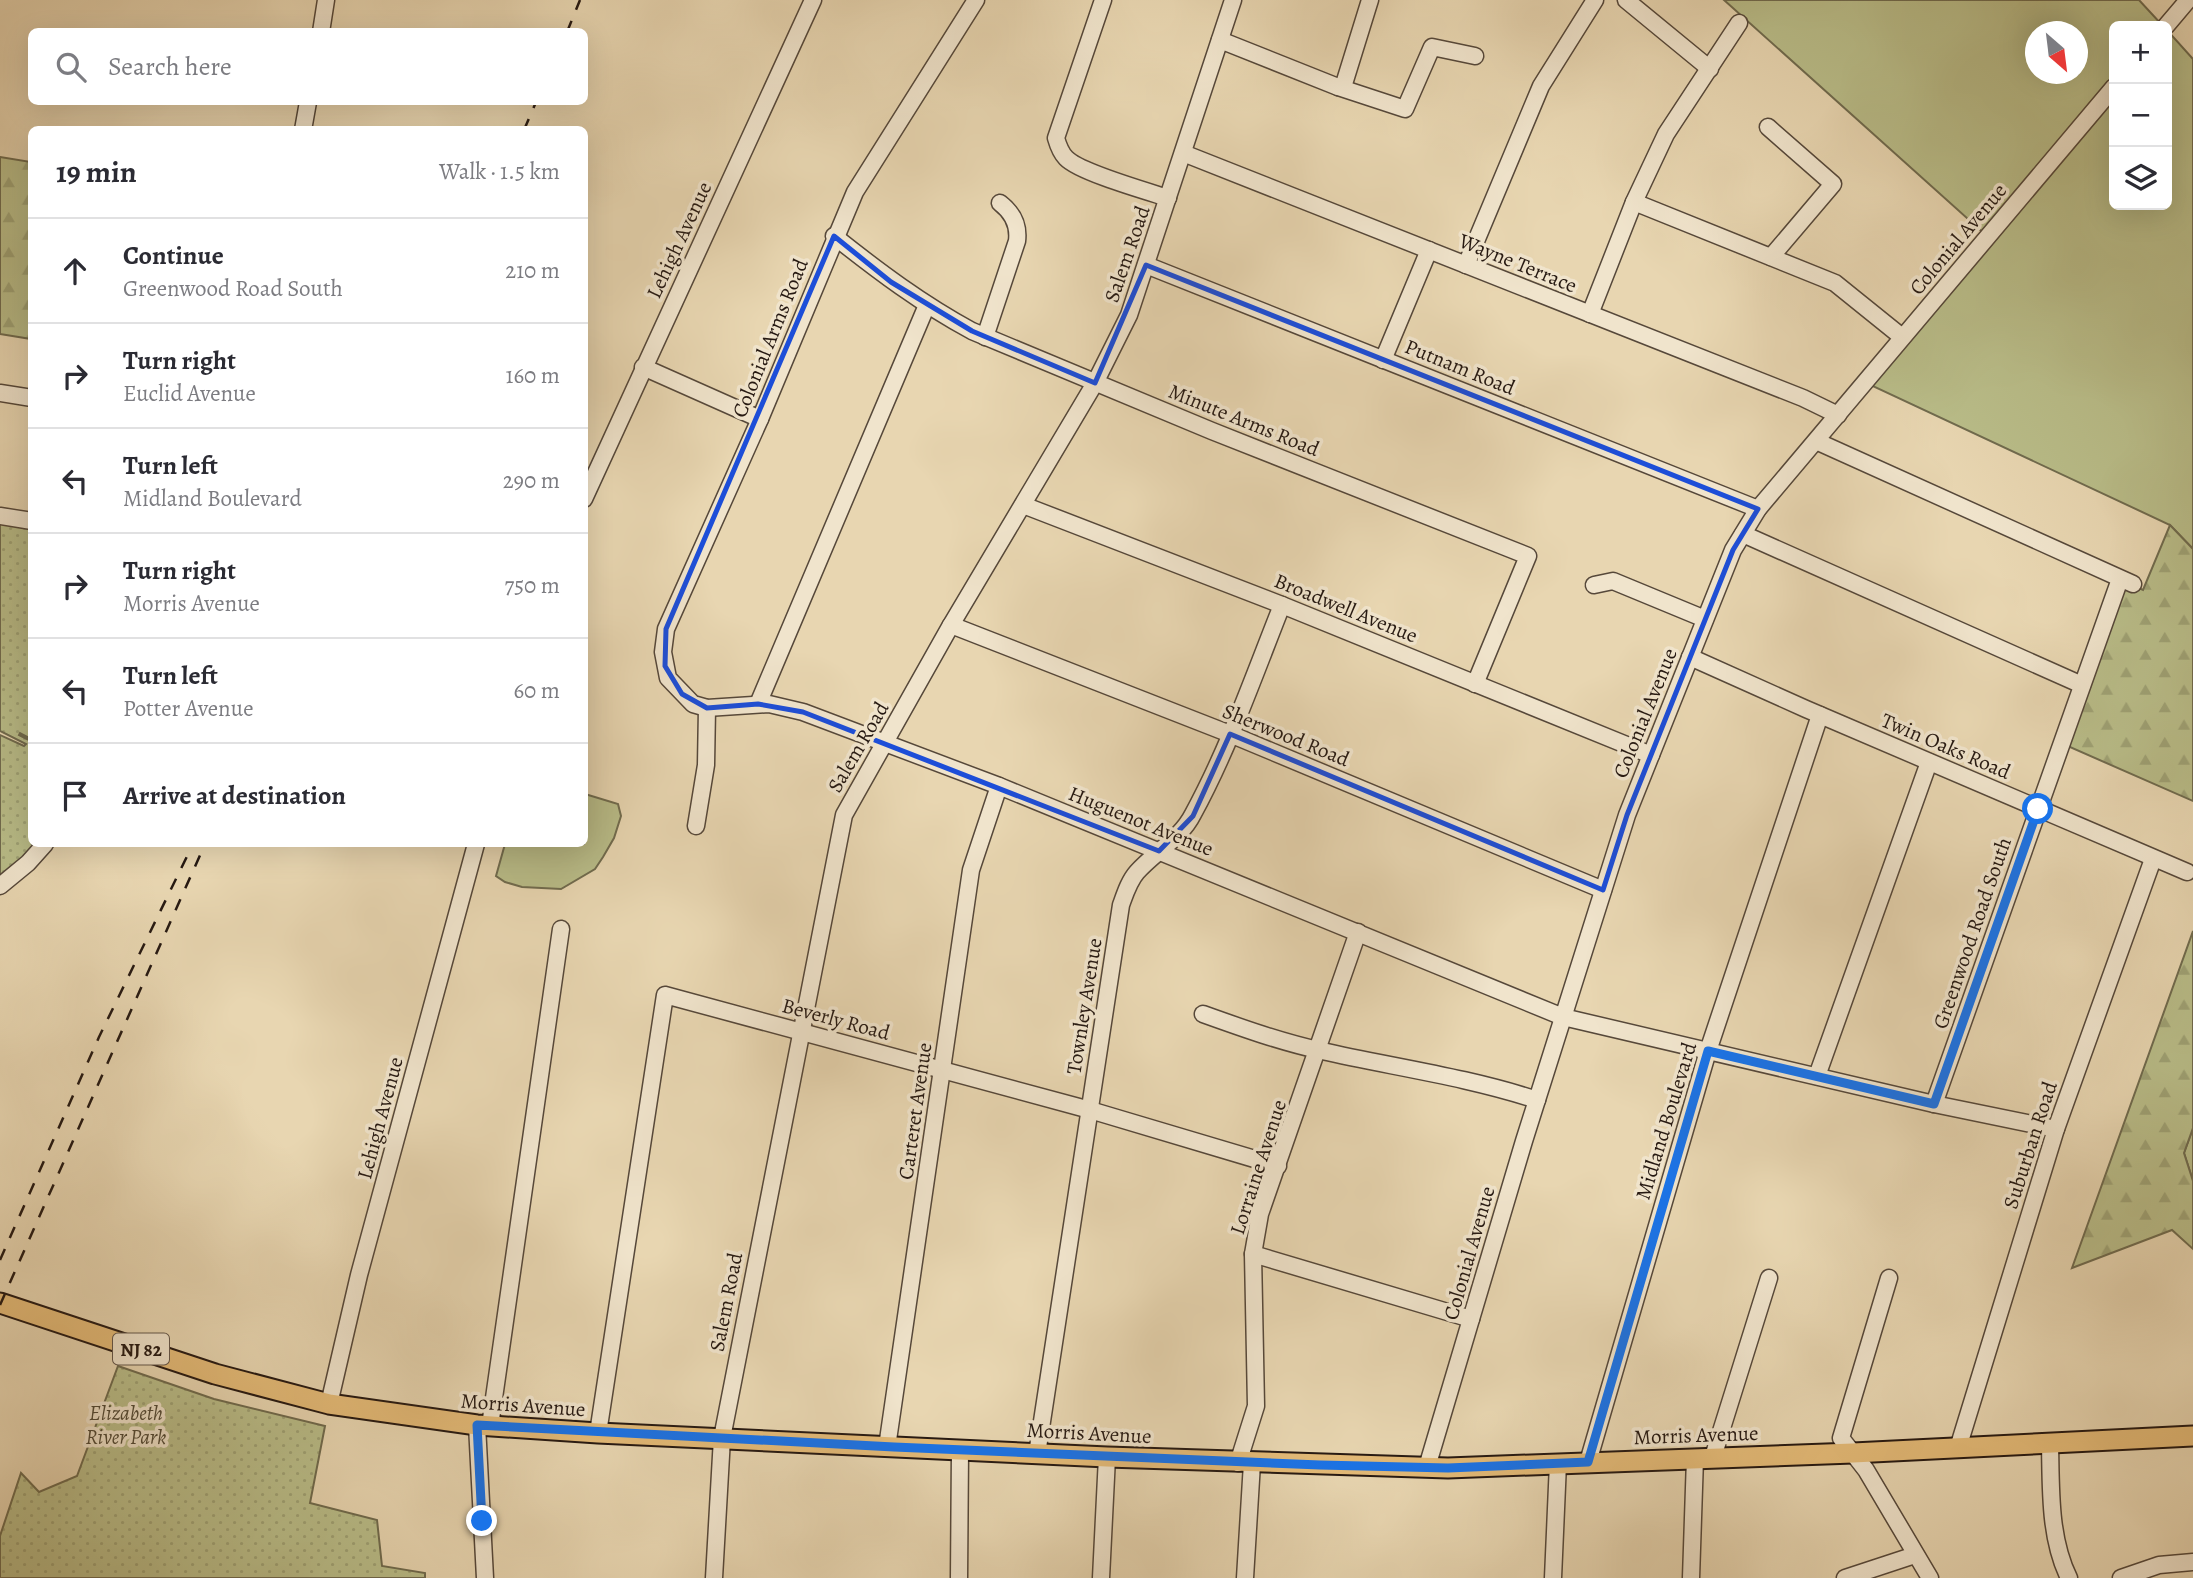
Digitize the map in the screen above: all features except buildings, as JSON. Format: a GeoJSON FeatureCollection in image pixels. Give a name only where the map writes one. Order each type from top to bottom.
{"type":"FeatureCollection","features":[{"type":"Feature","properties":{"kind":"main road","name":"Morris Avenue"},"geometry":{"type":"LineString","coordinates":[[0,1303],[215,1374],[329,1405],[390,1415],[484,1425],[598,1433],[1245,1463],[1427,1467],[1853,1453],[2193,1436]]}},
{"type":"Feature","properties":{"kind":"street"},"geometry":{"type":"LineString","coordinates":[[322,28],[326,0]]}},
{"type":"Feature","properties":{"kind":"street","name":"Lehigh Avenue"},"geometry":{"type":"LineString","coordinates":[[588,490],[813,0]]}},
{"type":"Feature","properties":{"kind":"street","name":"Colonial Arms Road"},"geometry":{"type":"LineString","coordinates":[[700,706],[668,678],[663,639],[760,419],[834,236],[855,192],[976,0]]}},
{"type":"Feature","properties":{"kind":"street"},"geometry":{"type":"LineString","coordinates":[[1102,0],[1056,138],[1066,158],[1082,168],[1168,198]]}},
{"type":"Feature","properties":{"kind":"street","name":"Salem Road"},"geometry":{"type":"LineString","coordinates":[[714,1578],[722,1438],[844,816],[951,625],[1095,383],[1129,314],[1233,0]]}},
{"type":"Feature","properties":{"kind":"street"},"geometry":{"type":"LineString","coordinates":[[1338,87],[1344,84],[1370,0]]}},
{"type":"Feature","properties":{"kind":"street"},"geometry":{"type":"LineString","coordinates":[[1466,265],[1541,86],[1595,0]]}},
{"type":"Feature","properties":{"kind":"street"},"geometry":{"type":"LineString","coordinates":[[1626,0],[1710,69]]}},
{"type":"Feature","properties":{"kind":"street"},"geometry":{"type":"LineString","coordinates":[[2170,21],[2188,0]]}},
{"type":"Feature","properties":{"kind":"street"},"geometry":{"type":"LineString","coordinates":[[1590,314],[1634,202],[1666,134],[1739,23]]}},
{"type":"Feature","properties":{"kind":"street"},"geometry":{"type":"LineString","coordinates":[[1220,40],[1338,87],[1405,109],[1432,47],[1475,56]]}},
{"type":"Feature","properties":{"kind":"street","name":"Colonial Avenue"},"geometry":{"type":"LineString","coordinates":[[1427,1467],[1537,1100],[1627,815],[1733,550],[1758,509],[2109,94]]}},
{"type":"Feature","properties":{"kind":"street"},"geometry":{"type":"LineString","coordinates":[[304,126],[307,105]]}},
{"type":"Feature","properties":{"kind":"street"},"geometry":{"type":"LineString","coordinates":[[1768,127],[1833,184],[1771,257]]}},
{"type":"Feature","properties":{"kind":"street","name":"Wayne Terrace"},"geometry":{"type":"LineString","coordinates":[[1183,153],[1802,398],[1838,415]]}},
{"type":"Feature","properties":{"kind":"street"},"geometry":{"type":"LineString","coordinates":[[1634,202],[1835,284],[1902,337]]}},
{"type":"Feature","properties":{"kind":"street"},"geometry":{"type":"LineString","coordinates":[[985,337],[1017,241],[1015,220],[1000,203]]}},
{"type":"Feature","properties":{"kind":"street","name":"Minute Arms Road"},"geometry":{"type":"LineString","coordinates":[[834,236],[891,282],[985,337],[1528,556],[1475,684]]}},
{"type":"Feature","properties":{"kind":"street"},"geometry":{"type":"LineString","coordinates":[[1383,359],[1429,250]]}},
{"type":"Feature","properties":{"kind":"street","name":"Putnam Road"},"geometry":{"type":"LineString","coordinates":[[1146,265],[1758,509]]}},
{"type":"Feature","properties":{"kind":"street"},"geometry":{"type":"LineString","coordinates":[[758,704],[927,305]]}},
{"type":"Feature","properties":{"kind":"street"},"geometry":{"type":"LineString","coordinates":[[643,367],[760,419]]}},
{"type":"Feature","properties":{"kind":"street"},"geometry":{"type":"LineString","coordinates":[[0,393],[28,397]]}},
{"type":"Feature","properties":{"kind":"street","name":"Greenwood Road South"},"geometry":{"type":"LineString","coordinates":[[1816,441],[2126,581],[2082,685],[1934,1104]]}},
{"type":"Feature","properties":{"kind":"street","name":"Broadwell Avenue"},"geometry":{"type":"LineString","coordinates":[[1023,505],[1282,605],[1651,755]]}},
{"type":"Feature","properties":{"kind":"street"},"geometry":{"type":"LineString","coordinates":[[0,516],[28,520]]}},
{"type":"Feature","properties":{"kind":"street"},"geometry":{"type":"LineString","coordinates":[[1743,534],[2082,685]]}},
{"type":"Feature","properties":{"kind":"street"},"geometry":{"type":"LineString","coordinates":[[1594,585],[1613,581],[1705,619]]}},
{"type":"Feature","properties":{"kind":"street","name":"Townley Avenue"},"geometry":{"type":"LineString","coordinates":[[1037,1454],[1121,905],[1136,873],[1182,830],[1193,816],[1230,734],[1282,605]]}},
{"type":"Feature","properties":{"kind":"street","name":"Sherwood Road"},"geometry":{"type":"LineString","coordinates":[[951,625],[1230,734],[1603,890]]}},
{"type":"Feature","properties":{"kind":"street","name":"Twin Oaks Road"},"geometry":{"type":"LineString","coordinates":[[1690,656],[1820,715],[2187,872]]}},
{"type":"Feature","properties":{"kind":"street","name":"Huguenot Avenue"},"geometry":{"type":"LineString","coordinates":[[700,706],[758,704],[789,707],[803,712],[999,786],[1563,1017],[1934,1104],[2056,1129]]}},
{"type":"Feature","properties":{"kind":"street"},"geometry":{"type":"LineString","coordinates":[[696,826],[706,765],[700,706]]}},
{"type":"Feature","properties":{"kind":"street","name":"Midland Boulevard"},"geometry":{"type":"LineString","coordinates":[[1588,1462],[1708,1051],[1820,715]]}},
{"type":"Feature","properties":{"kind":"street"},"geometry":{"type":"LineString","coordinates":[[1817,1076],[1929,762]]}},
{"type":"Feature","properties":{"kind":"street","name":"Carteret Avenue"},"geometry":{"type":"LineString","coordinates":[[887,1447],[971,870],[999,786]]}},
{"type":"Feature","properties":{"kind":"street"},"geometry":{"type":"LineString","coordinates":[[0,886],[42,847]]}},
{"type":"Feature","properties":{"kind":"street","name":"Lehigh Avenue"},"geometry":{"type":"LineString","coordinates":[[329,1405],[359,1275],[475,847]]}},
{"type":"Feature","properties":{"kind":"street","name":"Suburban Road"},"geometry":{"type":"LineString","coordinates":[[1958,1448],[2056,1129],[2153,859]]}},
{"type":"Feature","properties":{"kind":"street"},"geometry":{"type":"LineString","coordinates":[[485,1578],[484,1425],[561,929]]}},
{"type":"Feature","properties":{"kind":"street","name":"Lorraine Avenue"},"geometry":{"type":"LineString","coordinates":[[1245,1578],[1245,1463],[1256,1406],[1252,1254],[1260,1214],[1358,932]]}},
{"type":"Feature","properties":{"kind":"street","name":"Beverly Road"},"geometry":{"type":"LineString","coordinates":[[598,1433],[665,995],[1090,1110],[1278,1166]]}},
{"type":"Feature","properties":{"kind":"street"},"geometry":{"type":"LineString","coordinates":[[1203,1014],[1318,1050],[1500,1088],[1537,1100]]}},
{"type":"Feature","properties":{"kind":"street"},"geometry":{"type":"LineString","coordinates":[[1252,1254],[1471,1319]]}},
{"type":"Feature","properties":{"kind":"street"},"geometry":{"type":"LineString","coordinates":[[1691,1578],[1704,1457],[1769,1278]]}},
{"type":"Feature","properties":{"kind":"street"},"geometry":{"type":"LineString","coordinates":[[1889,1278],[1841,1438],[1866,1470],[1930,1578]]}},
{"type":"Feature","properties":{"kind":"street"},"geometry":{"type":"LineString","coordinates":[[2050,1444],[2055,1532],[2069,1578]]}},
{"type":"Feature","properties":{"kind":"street"},"geometry":{"type":"LineString","coordinates":[[959,1578],[960,1450]]}},
{"type":"Feature","properties":{"kind":"street"},"geometry":{"type":"LineString","coordinates":[[1101,1578],[1107,1457]]}},
{"type":"Feature","properties":{"kind":"street"},"geometry":{"type":"LineString","coordinates":[[1553,1578],[1558,1463]]}},
{"type":"Feature","properties":{"kind":"street"},"geometry":{"type":"LineString","coordinates":[[1845,1578],[1915,1555]]}},
{"type":"Feature","properties":{"kind":"street"},"geometry":{"type":"LineString","coordinates":[[2121,1578],[2159,1565],[2193,1562]]}},
{"type":"Feature","properties":{"kind":"highlighted area"},"geometry":{"type":"Polygon","coordinates":[[[834,236],[891,282],[972,331],[1095,383],[1146,265],[1758,509],[1733,550],[1627,815],[1603,890],[1230,734],[1193,816],[1159,851],[803,712],[758,704],[707,708],[682,694],[665,666],[666,629],[834,236]]]}},
{"type":"Feature","properties":{"kind":"green space"},"geometry":{"type":"Polygon","coordinates":[[[1724,0],[2139,0],[2158,21],[2109,21],[2109,210],[2172,210],[2172,36],[2193,59],[2193,549],[2170,525],[1864,382],[1987,236],[1724,0]]]}},
{"type":"Feature","properties":{"kind":"green space"},"geometry":{"type":"Polygon","coordinates":[[[0,157],[28,162],[28,339],[0,334],[0,157]]]}},
{"type":"Feature","properties":{"kind":"green space"},"geometry":{"type":"Polygon","coordinates":[[[0,516],[28,521],[28,737],[20,733],[19,735],[28,740],[28,847],[42,847],[0,886],[0,735],[24,746],[26,744],[0,731],[0,516]]]}},
{"type":"Feature","properties":{"kind":"green space"},"geometry":{"type":"Polygon","coordinates":[[[2170,525],[2193,549],[2193,801],[2063,744],[2120,580],[2143,590],[2170,525]]]}},
{"type":"Feature","properties":{"kind":"green space"},"geometry":{"type":"Polygon","coordinates":[[[588,795],[618,804],[621,816],[614,838],[595,869],[561,889],[522,887],[496,876],[504,847],[588,847],[588,795]]]}},
{"type":"Feature","properties":{"kind":"green space"},"geometry":{"type":"Polygon","coordinates":[[[2193,931],[2193,1128],[2184,1153],[2193,1181],[2193,1249],[2172,1230],[2072,1268],[2193,931]]]}},
{"type":"Feature","properties":{"kind":"green space"},"geometry":{"type":"Polygon","coordinates":[[[2193,1128],[2193,1181],[2184,1153],[2193,1128]]]}},
{"type":"Feature","properties":{"kind":"green space","name":"Elizabeth River Park"},"geometry":{"type":"Polygon","coordinates":[[[118,1366],[214,1399],[325,1426],[310,1503],[377,1520],[382,1566],[425,1573],[425,1578],[0,1578],[0,1536],[21,1473],[39,1492],[77,1476],[118,1366]]]}},
{"type":"Feature","properties":{"kind":"railway"},"geometry":{"type":"LineString","coordinates":[[569,28],[580,0]]}},
{"type":"Feature","properties":{"kind":"railway"},"geometry":{"type":"LineString","coordinates":[[526,126],[535,105]]}},
{"type":"Feature","properties":{"kind":"railway"},"geometry":{"type":"LineString","coordinates":[[0,1260],[99,1037],[192,847]]}},
{"type":"Feature","properties":{"kind":"railway"},"geometry":{"type":"LineString","coordinates":[[0,1305],[204,847]]}},
{"type":"Feature","properties":{"kind":"route"},"geometry":{"type":"LineString","coordinates":[[482,1521],[477,1425],[598,1433],[1320,1465],[1448,1468],[1588,1462],[1708,1051],[1934,1104],[2038,809]]}}]}
